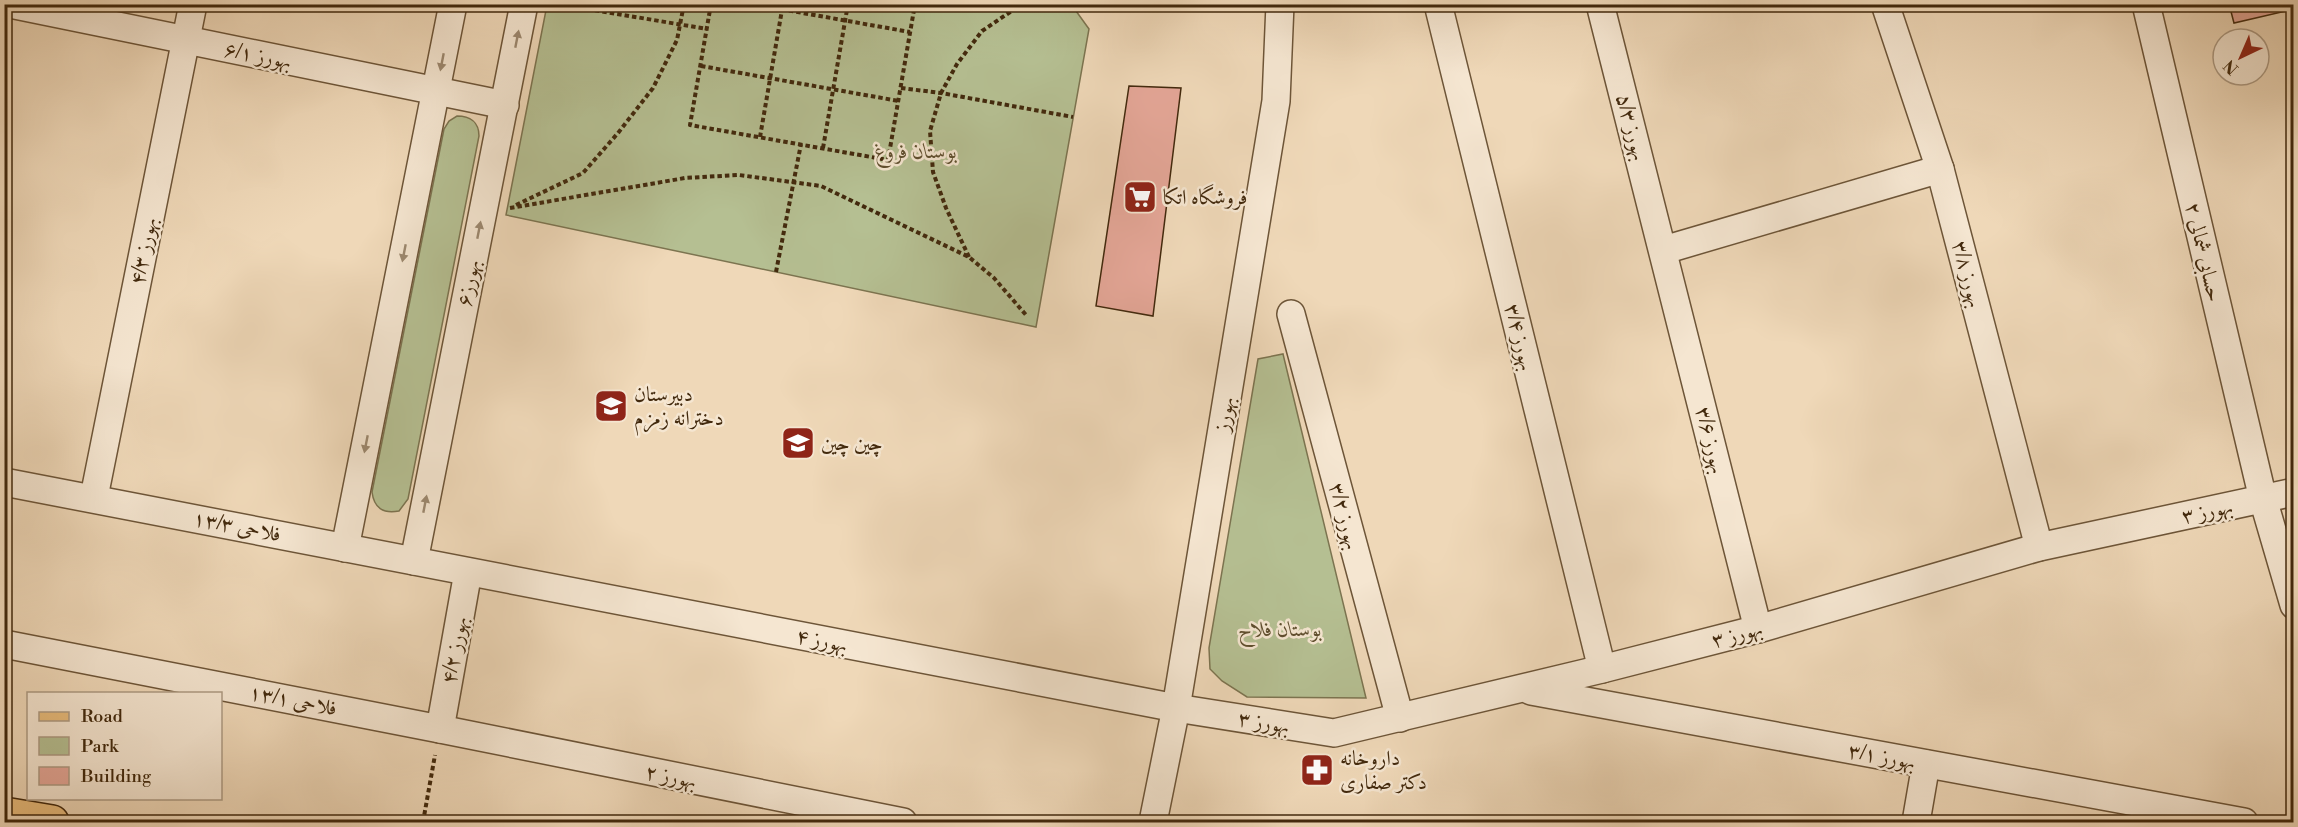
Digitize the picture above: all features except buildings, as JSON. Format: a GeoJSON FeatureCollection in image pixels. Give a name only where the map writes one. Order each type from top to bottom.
{"type":"FeatureCollection","features":[{"type":"Feature","properties":{"kind":"main road"},"geometry":{"type":"LineString","coordinates":[[4,814],[52,822]]}},
{"type":"Feature","properties":{"kind":"street","name":"بهورز ۶/۱"},"geometry":{"type":"LineString","coordinates":[[10,4],[505,105]]}},
{"type":"Feature","properties":{"kind":"street","name":"بهورز ۴/۳"},"geometry":{"type":"LineString","coordinates":[[94,497],[193,4]]}},
{"type":"Feature","properties":{"kind":"street"},"geometry":{"type":"LineString","coordinates":[[345,548],[453,4]]}},
{"type":"Feature","properties":{"kind":"street","name":"بهورز۶"},"geometry":{"type":"LineString","coordinates":[[414,561],[524,4]]}},
{"type":"Feature","properties":{"kind":"street","name":"بهورز"},"geometry":{"type":"LineString","coordinates":[[1153,822],[1176,708],[1276,101],[1280,4]]}},
{"type":"Feature","properties":{"kind":"street","name":"بهورز ۳/۴"},"geometry":{"type":"LineString","coordinates":[[1438,4],[1602,669]]}},
{"type":"Feature","properties":{"kind":"street","name":"بهورز ۵/۳"},"geometry":{"type":"LineString","coordinates":[[1600,4],[1664,250]]}},
{"type":"Feature","properties":{"kind":"street","name":"بهورز ۳/۸"},"geometry":{"type":"LineString","coordinates":[[1885,4],[1940,169],[2039,547]]}},
{"type":"Feature","properties":{"kind":"street","name":"حسابی شمالی ۲"},"geometry":{"type":"LineString","coordinates":[[2146,4],[2263,499],[2294,605]]}},
{"type":"Feature","properties":{"kind":"street"},"geometry":{"type":"LineString","coordinates":[[1664,250],[1940,169]]}},
{"type":"Feature","properties":{"kind":"street","name":"بهورز ۳/۶"},"geometry":{"type":"LineString","coordinates":[[1664,250],[1758,629]]}},
{"type":"Feature","properties":{"kind":"street","name":"بهورز ۳/۲"},"geometry":{"type":"LineString","coordinates":[[1291,314],[1400,718]]}},
{"type":"Feature","properties":{"kind":"street","name":"فلاحی ۱۳/۳"},"geometry":{"type":"LineString","coordinates":[[4,482],[94,497],[468,572]]}},
{"type":"Feature","properties":{"kind":"street","name":"بهورز ۳"},"geometry":{"type":"LineString","coordinates":[[1176,708],[1334,733],[1758,629],[2039,547],[2294,492]]}},
{"type":"Feature","properties":{"kind":"street","name":"بهورز ۴"},"geometry":{"type":"LineString","coordinates":[[468,572],[1176,708]]}},
{"type":"Feature","properties":{"kind":"street","name":"بهورز ۴/۲"},"geometry":{"type":"LineString","coordinates":[[440,729],[468,572]]}},
{"type":"Feature","properties":{"kind":"street","name":"فلاحی ۱۳/۱"},"geometry":{"type":"LineString","coordinates":[[4,644],[440,729]]}},
{"type":"Feature","properties":{"kind":"street","name":"بهورز ۳/۱"},"geometry":{"type":"LineString","coordinates":[[1519,689],[2244,822]]}},
{"type":"Feature","properties":{"kind":"street","name":"بهورز ۲"},"geometry":{"type":"LineString","coordinates":[[440,729],[903,822]]}},
{"type":"Feature","properties":{"kind":"street"},"geometry":{"type":"LineString","coordinates":[[1916,822],[1926,764]]}},
{"type":"Feature","properties":{"kind":"path"},"geometry":{"type":"LineString","coordinates":[[558,4],[707,29]]}},
{"type":"Feature","properties":{"kind":"path"},"geometry":{"type":"LineString","coordinates":[[684,4],[677,40],[653,88],[618,133],[583,173],[510,208],[685,178],[739,175],[821,186],[969,257],[994,278],[1026,315]]}},
{"type":"Feature","properties":{"kind":"path"},"geometry":{"type":"LineString","coordinates":[[711,4],[690,125],[888,160],[915,4]]}},
{"type":"Feature","properties":{"kind":"path"},"geometry":{"type":"LineString","coordinates":[[752,4],[783,7],[910,33]]}},
{"type":"Feature","properties":{"kind":"path"},"geometry":{"type":"LineString","coordinates":[[823,148],[848,4]]}},
{"type":"Feature","properties":{"kind":"path"},"geometry":{"type":"LineString","coordinates":[[969,257],[946,208],[933,172],[930,131],[941,93],[957,64],[982,31],[1022,4]]}},
{"type":"Feature","properties":{"kind":"path"},"geometry":{"type":"LineString","coordinates":[[760,137],[783,7]]}},
{"type":"Feature","properties":{"kind":"path"},"geometry":{"type":"LineString","coordinates":[[700,66],[899,101]]}},
{"type":"Feature","properties":{"kind":"path"},"geometry":{"type":"LineString","coordinates":[[901,88],[1073,117]]}},
{"type":"Feature","properties":{"kind":"path"},"geometry":{"type":"LineString","coordinates":[[776,272],[801,144]]}},
{"type":"Feature","properties":{"kind":"path"},"geometry":{"type":"LineString","coordinates":[[423,822],[440,729]]}},
{"type":"Feature","properties":{"kind":"green space","name":"بوستان فروغ"},"geometry":{"type":"Polygon","coordinates":[[[1071,4],[1089,29],[1036,327],[506,215],[547,5],[1071,4]]]}},
{"type":"Feature","properties":{"kind":"green space"},"geometry":{"type":"Polygon","coordinates":[[[457,116],[473,121],[479,131],[479,136],[408,499],[399,511],[388,512],[377,506],[372,492],[444,129],[449,121],[457,116]]]}},
{"type":"Feature","properties":{"kind":"green space","name":"بوستان فلاح"},"geometry":{"type":"Polygon","coordinates":[[[1283,354],[1366,698],[1247,697],[1222,681],[1210,669],[1209,648],[1258,359],[1283,354]]]}},
{"type":"Feature","properties":{"kind":"place","name":"فروشگاه اتکا"},"geometry":{"type":"Point","coordinates":[1140,197]}},
{"type":"Feature","properties":{"kind":"place","name":"دبیرستان دخترانه زمزم"},"geometry":{"type":"Point","coordinates":[611,406]}},
{"type":"Feature","properties":{"kind":"place","name":"چین چین"},"geometry":{"type":"Point","coordinates":[798,443]}},
{"type":"Feature","properties":{"kind":"place","name":"داروخانه دکتر صفاری"},"geometry":{"type":"Point","coordinates":[1317,770]}}]}
